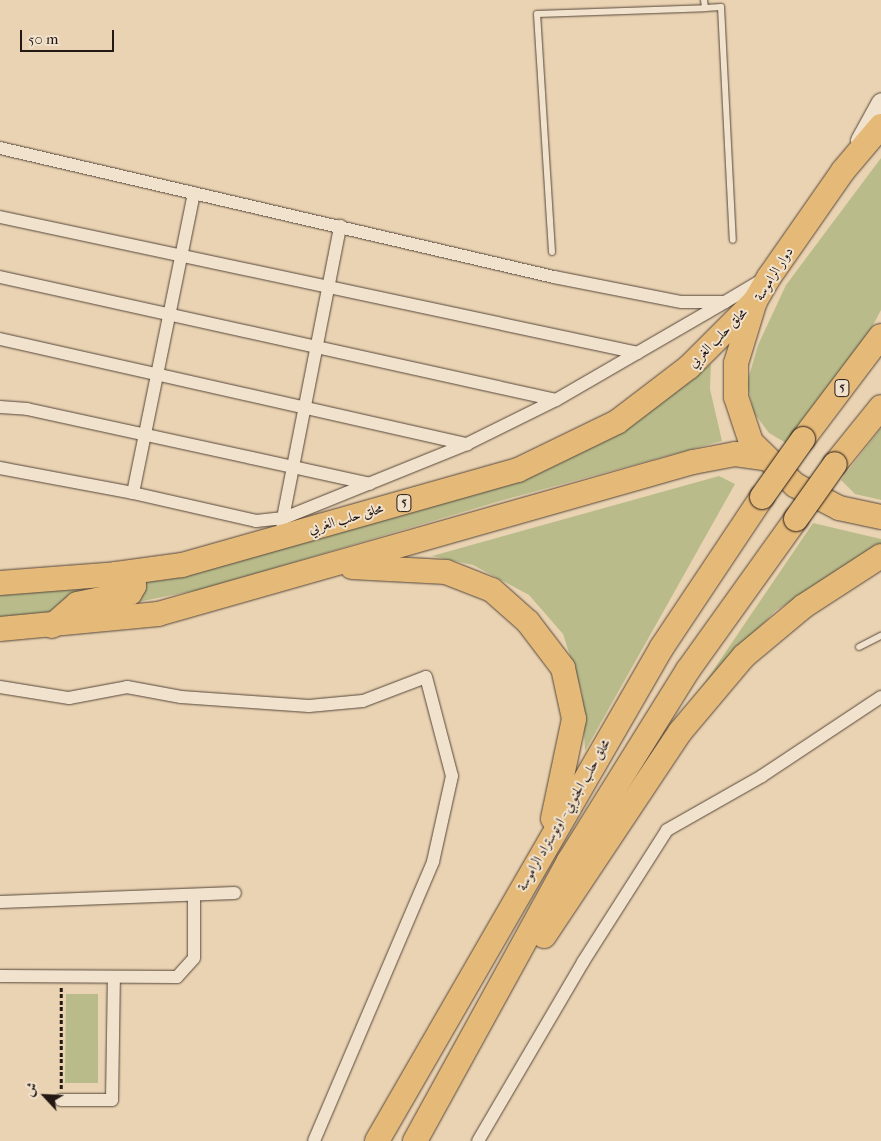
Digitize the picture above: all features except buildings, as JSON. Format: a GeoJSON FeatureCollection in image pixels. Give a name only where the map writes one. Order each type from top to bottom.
{"type":"FeatureCollection","features":[{"type":"Feature","properties":{"kind":"highway","name":"دوار الراموسة"},"geometry":{"type":"LineString","coordinates":[[881,126],[843,170],[768,277],[756,301],[736,363],[736,397],[751,442],[764,458],[795,485],[839,508],[881,517]]}},
{"type":"Feature","properties":{"kind":"highway","name":"محلق حلب الغربي"},"geometry":{"type":"LineString","coordinates":[[0,583],[116,574],[182,565],[518,470],[617,422],[689,367],[756,301]]}},
{"type":"Feature","properties":{"kind":"highway","name":"محلق حلب الجنوبي - اوتوستراد الراموسة"},"geometry":{"type":"LineString","coordinates":[[377,1141],[662,646],[762,496],[881,336]]}},
{"type":"Feature","properties":{"kind":"highway","name":"محلق حلب الجنوبي - اوتوستراد الراموسة"},"geometry":{"type":"LineString","coordinates":[[415,1141],[569,861],[688,670],[835,464],[881,407]]}},
{"type":"Feature","properties":{"kind":"highway"},"geometry":{"type":"LineString","coordinates":[[0,629],[52,626],[158,614],[693,462],[735,454],[764,458]]}},
{"type":"Feature","properties":{"kind":"highway"},"geometry":{"type":"LineString","coordinates":[[457,1067],[680,732],[744,656],[804,606],[881,556]]}},
{"type":"Feature","properties":{"kind":"highway"},"geometry":{"type":"LineString","coordinates":[[332,566],[446,572],[492,590],[528,622],[563,668],[574,719],[549,840]]}},
{"type":"Feature","properties":{"kind":"highway"},"geometry":{"type":"LineString","coordinates":[[52,626],[77,604],[130,593],[134,586],[133,577],[116,574]]}},
{"type":"Feature","properties":{"kind":"street"},"geometry":{"type":"LineString","coordinates":[[843,170],[881,102]]}},
{"type":"Feature","properties":{"kind":"street"},"geometry":{"type":"LineString","coordinates":[[0,148],[554,277],[682,302],[725,302]]}},
{"type":"Feature","properties":{"kind":"street"},"geometry":{"type":"LineString","coordinates":[[133,493],[159,374],[194,193]]}},
{"type":"Feature","properties":{"kind":"street"},"geometry":{"type":"LineString","coordinates":[[0,218],[638,353]]}},
{"type":"Feature","properties":{"kind":"street"},"geometry":{"type":"LineString","coordinates":[[275,540],[284,518],[330,288],[340,226]]}},
{"type":"Feature","properties":{"kind":"street"},"geometry":{"type":"LineString","coordinates":[[0,277],[318,350],[556,400]]}},
{"type":"Feature","properties":{"kind":"street"},"geometry":{"type":"LineString","coordinates":[[0,468],[133,493],[256,521],[284,518],[467,444],[556,400],[768,277]]}},
{"type":"Feature","properties":{"kind":"street"},"geometry":{"type":"LineString","coordinates":[[0,339],[305,406],[467,444]]}},
{"type":"Feature","properties":{"kind":"street"},"geometry":{"type":"LineString","coordinates":[[0,407],[27,409],[370,484]]}},
{"type":"Feature","properties":{"kind":"street"},"geometry":{"type":"LineString","coordinates":[[0,687],[69,698],[127,687],[181,697],[309,706],[363,702],[426,677],[452,776],[433,862],[314,1141]]}},
{"type":"Feature","properties":{"kind":"street"},"geometry":{"type":"LineString","coordinates":[[478,1141],[583,962],[667,830],[762,776],[881,697]]}},
{"type":"Feature","properties":{"kind":"street"},"geometry":{"type":"LineString","coordinates":[[0,902],[235,893]]}},
{"type":"Feature","properties":{"kind":"street"},"geometry":{"type":"LineString","coordinates":[[0,976],[114,979],[176,977],[194,958],[194,896]]}},
{"type":"Feature","properties":{"kind":"street"},"geometry":{"type":"LineString","coordinates":[[61,1100],[112,1100],[114,979]]}},
{"type":"Feature","properties":{"kind":"lane"},"geometry":{"type":"LineString","coordinates":[[704,0],[705,8]]}},
{"type":"Feature","properties":{"kind":"lane"},"geometry":{"type":"LineString","coordinates":[[552,252],[537,14],[721,7],[733,240]]}},
{"type":"Feature","properties":{"kind":"lane"},"geometry":{"type":"LineString","coordinates":[[859,647],[881,636]]}},
{"type":"Feature","properties":{"kind":"path"},"geometry":{"type":"LineString","coordinates":[[61,977],[61,1100]]}},
{"type":"Feature","properties":{"kind":"green space"},"geometry":{"type":"Polygon","coordinates":[[[881,158],[881,310],[871,329],[786,443],[769,433],[754,413],[747,383],[758,345],[786,285],[881,158]]]}},
{"type":"Feature","properties":{"kind":"green space"},"geometry":{"type":"Polygon","coordinates":[[[711,364],[710,389],[722,441],[500,501],[203,589],[87,612],[143,582],[186,575],[398,516],[623,431],[711,364]]]}},
{"type":"Feature","properties":{"kind":"green space"},"geometry":{"type":"Polygon","coordinates":[[[881,428],[881,500],[855,494],[841,480],[881,428]]]}},
{"type":"Feature","properties":{"kind":"green space"},"geometry":{"type":"Polygon","coordinates":[[[719,476],[735,484],[585,751],[582,693],[563,634],[529,595],[473,565],[432,556],[719,476]]]}},
{"type":"Feature","properties":{"kind":"green space"},"geometry":{"type":"Polygon","coordinates":[[[813,523],[881,539],[881,544],[775,611],[732,658],[645,771],[813,523]]]}},
{"type":"Feature","properties":{"kind":"green space"},"geometry":{"type":"Polygon","coordinates":[[[116,585],[46,615],[0,617],[0,593],[116,585]]]}},
{"type":"Feature","properties":{"kind":"green space"},"geometry":{"type":"Polygon","coordinates":[[[66,994],[98,994],[98,1083],[65,1083],[66,994]]]}}]}
